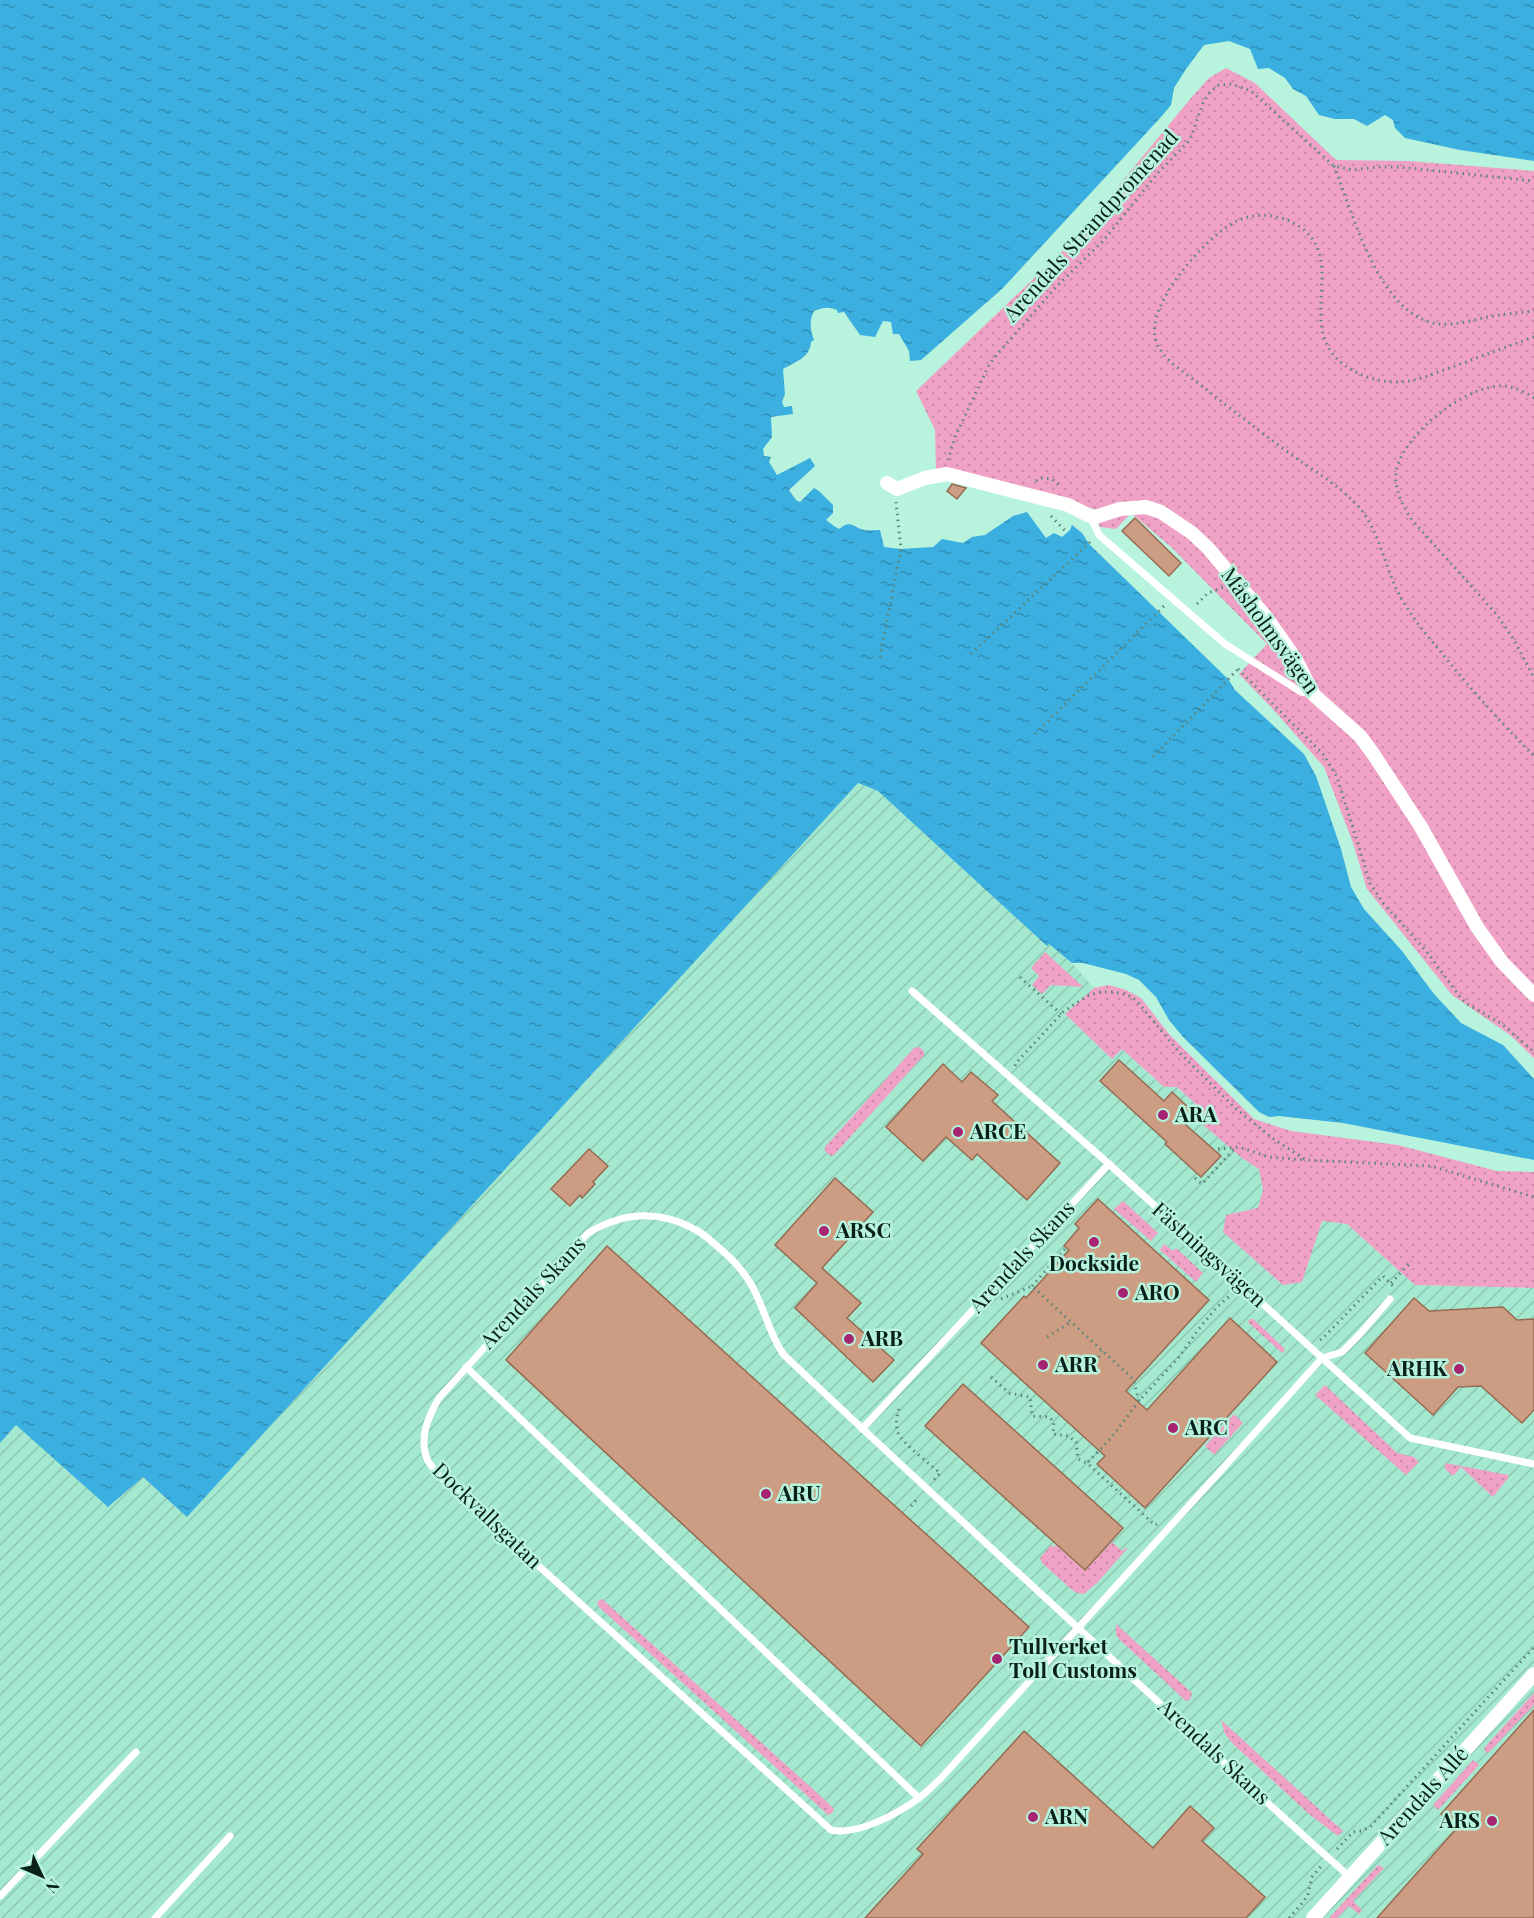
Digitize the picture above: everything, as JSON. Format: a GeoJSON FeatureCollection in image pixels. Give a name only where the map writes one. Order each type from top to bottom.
{"type":"FeatureCollection","features":[{"type":"Feature","properties":{"kind":"street"},"geometry":{"type":"LineString","coordinates":[[892,486],[947,474],[1068,505],[1090,516]]}},
{"type":"Feature","properties":{"kind":"street","name":"Måsholmsvägen"},"geometry":{"type":"LineString","coordinates":[[1090,516],[1095,517],[1133,507],[1146,507],[1161,512],[1200,540],[1266,617],[1295,658],[1314,694],[1360,736],[1374,755],[1421,827],[1477,927],[1502,962],[1534,995]]}},
{"type":"Feature","properties":{"kind":"street","name":"Arendals Allé"},"geometry":{"type":"LineString","coordinates":[[1313,1918],[1534,1674]]}},
{"type":"Feature","properties":{"kind":"lane"},"geometry":{"type":"LineString","coordinates":[[1090,516],[1099,535],[1225,644],[1301,692],[1314,694]]}},
{"type":"Feature","properties":{"kind":"lane","name":"Fästningsvägen"},"geometry":{"type":"LineString","coordinates":[[912,990],[1109,1164],[1410,1438],[1534,1464]]}},
{"type":"Feature","properties":{"kind":"lane","name":"Arendals Skans"},"geometry":{"type":"LineString","coordinates":[[862,1429],[1109,1164]]}},
{"type":"Feature","properties":{"kind":"lane","name":"Arendals Skans"},"geometry":{"type":"LineString","coordinates":[[466,1367],[588,1233],[622,1218],[655,1216],[698,1230],[740,1269],[755,1291],[784,1355],[926,1489],[1350,1877]]}},
{"type":"Feature","properties":{"kind":"lane"},"geometry":{"type":"LineString","coordinates":[[1078,1628],[1322,1358],[1342,1352],[1390,1299]]}},
{"type":"Feature","properties":{"kind":"lane"},"geometry":{"type":"LineString","coordinates":[[466,1367],[919,1798]]}},
{"type":"Feature","properties":{"kind":"lane","name":"Dockvallsgatan"},"geometry":{"type":"LineString","coordinates":[[466,1367],[439,1398],[427,1418],[423,1443],[428,1461],[439,1476],[831,1830],[843,1832],[870,1824],[919,1798],[941,1778],[1078,1628]]}},
{"type":"Feature","properties":{"kind":"lane"},"geometry":{"type":"LineString","coordinates":[[0,1896],[136,1752]]}},
{"type":"Feature","properties":{"kind":"lane"},"geometry":{"type":"LineString","coordinates":[[155,1918],[230,1836]]}},
{"type":"Feature","properties":{"kind":"path","name":"Arendals Strandpromenad"},"geometry":{"type":"LineString","coordinates":[[947,474],[948,460],[955,437],[994,358],[1055,288],[1104,240],[1156,175],[1190,140],[1203,103],[1215,87],[1228,83],[1251,91],[1334,166]]}},
{"type":"Feature","properties":{"kind":"path"},"geometry":{"type":"LineString","coordinates":[[1334,166],[1353,170],[1400,167],[1534,181]]}},
{"type":"Feature","properties":{"kind":"path"},"geometry":{"type":"LineString","coordinates":[[1334,166],[1376,271],[1390,292],[1410,311],[1429,322],[1450,324],[1534,310]]}},
{"type":"Feature","properties":{"kind":"path"},"geometry":{"type":"LineString","coordinates":[[1534,337],[1420,379],[1391,382],[1356,373],[1329,351],[1325,342],[1320,313],[1321,264],[1314,241],[1287,219],[1265,214],[1255,215],[1229,225],[1183,269],[1166,296],[1158,315],[1155,335],[1160,349],[1172,362],[1250,424],[1334,485],[1357,506],[1373,530],[1393,583],[1414,617],[1493,713],[1534,756]]}},
{"type":"Feature","properties":{"kind":"path"},"geometry":{"type":"LineString","coordinates":[[1534,398],[1520,390],[1503,386],[1481,390],[1456,403],[1432,420],[1411,442],[1399,462],[1396,480],[1401,502],[1407,512],[1498,616],[1534,678]]}},
{"type":"Feature","properties":{"kind":"path"},"geometry":{"type":"LineString","coordinates":[[880,657],[901,549],[892,486]]}},
{"type":"Feature","properties":{"kind":"path"},"geometry":{"type":"LineString","coordinates":[[971,654],[1089,544]]}},
{"type":"Feature","properties":{"kind":"path"},"geometry":{"type":"LineString","coordinates":[[1189,613],[1208,593],[1237,583]]}},
{"type":"Feature","properties":{"kind":"path"},"geometry":{"type":"LineString","coordinates":[[1035,734],[1158,611]]}},
{"type":"Feature","properties":{"kind":"path"},"geometry":{"type":"LineString","coordinates":[[1153,757],[1248,660]]}},
{"type":"Feature","properties":{"kind":"path"},"geometry":{"type":"LineString","coordinates":[[1238,669],[1324,755],[1337,777],[1370,883],[1383,903],[1427,952],[1467,1004],[1502,1024],[1534,1052]]}},
{"type":"Feature","properties":{"kind":"path"},"geometry":{"type":"LineString","coordinates":[[1020,977],[1061,1014]]}},
{"type":"Feature","properties":{"kind":"path"},"geometry":{"type":"LineString","coordinates":[[1008,1076],[1016,1063],[1061,1014],[1087,996],[1100,992],[1128,995],[1137,1001],[1178,1051],[1235,1108],[1268,1135],[1306,1160]]}},
{"type":"Feature","properties":{"kind":"path"},"geometry":{"type":"LineString","coordinates":[[1195,1178],[1202,1184],[1236,1147]]}},
{"type":"Feature","properties":{"kind":"path"},"geometry":{"type":"LineString","coordinates":[[1218,1149],[1245,1148],[1269,1157],[1431,1167],[1534,1197]]}},
{"type":"Feature","properties":{"kind":"path"},"geometry":{"type":"LineString","coordinates":[[999,1299],[1032,1286],[1066,1248]]}},
{"type":"Feature","properties":{"kind":"path"},"geometry":{"type":"LineString","coordinates":[[1391,1283],[1412,1261]]}},
{"type":"Feature","properties":{"kind":"path"},"geometry":{"type":"LineString","coordinates":[[1308,1346],[1324,1337],[1383,1276],[1397,1289]]}},
{"type":"Feature","properties":{"kind":"path"},"geometry":{"type":"LineString","coordinates":[[1032,1286],[1133,1379],[1139,1401]]}},
{"type":"Feature","properties":{"kind":"path"},"geometry":{"type":"LineString","coordinates":[[1087,1463],[1179,1357],[1206,1320],[1235,1291]]}},
{"type":"Feature","properties":{"kind":"path"},"geometry":{"type":"LineString","coordinates":[[1047,1337],[1071,1322]]}},
{"type":"Feature","properties":{"kind":"path"},"geometry":{"type":"LineString","coordinates":[[1090,1373],[1102,1351]]}},
{"type":"Feature","properties":{"kind":"path"},"geometry":{"type":"LineString","coordinates":[[991,1377],[1009,1393],[1030,1396],[1032,1416],[1049,1417],[1054,1422],[1053,1434],[1069,1436],[1076,1442],[1078,1459],[1087,1463],[1155,1525],[1157,1523]]}},
{"type":"Feature","properties":{"kind":"path"},"geometry":{"type":"LineString","coordinates":[[906,1401],[898,1410],[897,1432],[940,1473],[911,1506]]}},
{"type":"Feature","properties":{"kind":"path"},"geometry":{"type":"LineString","coordinates":[[1288,1918],[1304,1901],[1312,1877],[1328,1858],[1353,1832],[1362,1831],[1371,1826],[1534,1647]]}},
{"type":"Feature","properties":{"kind":"shaded area"},"geometry":{"type":"Polygon","coordinates":[[[1226,68],[1255,83],[1336,160],[1409,161],[1534,171],[1534,1058],[1510,1035],[1452,995],[1367,889],[1353,843],[1324,767],[1239,674],[1267,644],[1171,547],[1131,513],[1116,529],[1100,527],[1094,509],[936,469],[935,430],[916,391],[1073,241],[1191,98],[1209,78],[1226,68]]]}},
{"type":"Feature","properties":{"kind":"shaded area"},"geometry":{"type":"Polygon","coordinates":[[[857,783],[878,791],[1047,945],[1049,944],[1072,963],[1094,988],[1066,1014],[1112,1059],[1122,1049],[1164,1087],[1177,1087],[1202,1110],[1242,1158],[1259,1169],[1263,1190],[1258,1208],[1226,1215],[1302,1282],[1322,1221],[1347,1224],[1415,1285],[1534,1288],[1534,1918],[0,1918],[0,1443],[16,1425],[108,1507],[143,1476],[187,1517],[857,783]]]}},
{"type":"Feature","properties":{"kind":"shaded area"},"geometry":{"type":"Polygon","coordinates":[[[1045,952],[1083,987],[1051,985],[1042,994],[1032,985],[1039,976],[1031,968],[1045,952]]]}},
{"type":"Feature","properties":{"kind":"shaded area"},"geometry":{"type":"Polygon","coordinates":[[[1109,985],[1141,998],[1170,1035],[1254,1119],[1291,1131],[1398,1145],[1497,1171],[1534,1172],[1534,1288],[1415,1285],[1347,1224],[1322,1221],[1302,1282],[1283,1285],[1223,1232],[1226,1215],[1258,1208],[1263,1190],[1259,1169],[1242,1158],[1202,1124],[1202,1110],[1177,1087],[1164,1087],[1122,1049],[1112,1059],[1065,1014],[1094,988],[1109,985]]]}},
{"type":"Feature","properties":{"kind":"shaded area"},"geometry":{"type":"Polygon","coordinates":[[[919,1047],[924,1051],[924,1055],[834,1155],[831,1156],[825,1151],[825,1147],[914,1048],[919,1047]]]}},
{"type":"Feature","properties":{"kind":"shaded area"},"geometry":{"type":"Polygon","coordinates":[[[1123,1201],[1158,1233],[1151,1241],[1114,1209],[1123,1201]]]}},
{"type":"Feature","properties":{"kind":"shaded area"},"geometry":{"type":"Polygon","coordinates":[[[1164,1244],[1173,1251],[1176,1248],[1203,1273],[1196,1282],[1160,1250],[1164,1244]]]}},
{"type":"Feature","properties":{"kind":"shaded area"},"geometry":{"type":"Polygon","coordinates":[[[1253,1319],[1285,1350],[1282,1353],[1248,1322],[1253,1319]]]}},
{"type":"Feature","properties":{"kind":"shaded area"},"geometry":{"type":"Polygon","coordinates":[[[1325,1385],[1397,1453],[1414,1457],[1419,1462],[1406,1475],[1315,1395],[1325,1385]]]}},
{"type":"Feature","properties":{"kind":"shaded area"},"geometry":{"type":"Polygon","coordinates":[[[1234,1414],[1243,1423],[1214,1455],[1205,1446],[1234,1414]]]}},
{"type":"Feature","properties":{"kind":"shaded area"},"geometry":{"type":"Polygon","coordinates":[[[1445,1463],[1509,1477],[1493,1497],[1461,1467],[1453,1476],[1445,1469],[1445,1463]]]}},
{"type":"Feature","properties":{"kind":"shaded area"},"geometry":{"type":"Polygon","coordinates":[[[1112,1542],[1122,1551],[1127,1547],[1127,1549],[1084,1594],[1072,1590],[1042,1563],[1040,1558],[1051,1545],[1054,1547],[1056,1545],[1085,1571],[1112,1542]]]}},
{"type":"Feature","properties":{"kind":"shaded area"},"geometry":{"type":"Polygon","coordinates":[[[602,1599],[826,1801],[834,1809],[832,1813],[828,1815],[599,1607],[597,1602],[602,1599]]]}},
{"type":"Feature","properties":{"kind":"shaded area"},"geometry":{"type":"Polygon","coordinates":[[[1116,1624],[1192,1693],[1190,1700],[1186,1701],[1121,1641],[1116,1635],[1116,1624]]]}},
{"type":"Feature","properties":{"kind":"shaded area"},"geometry":{"type":"Polygon","coordinates":[[[1534,1693],[1534,1705],[1486,1753],[1484,1748],[1534,1693]]]}},
{"type":"Feature","properties":{"kind":"shaded area"},"geometry":{"type":"Polygon","coordinates":[[[1221,1720],[1343,1831],[1338,1836],[1309,1814],[1233,1744],[1225,1734],[1221,1720]]]}},
{"type":"Feature","properties":{"kind":"shaded area"},"geometry":{"type":"Polygon","coordinates":[[[1473,1760],[1479,1765],[1438,1810],[1433,1805],[1473,1760]]]}},
{"type":"Feature","properties":{"kind":"shaded area"},"geometry":{"type":"Polygon","coordinates":[[[1378,1865],[1384,1868],[1353,1901],[1362,1910],[1359,1914],[1349,1906],[1337,1918],[1329,1918],[1378,1865]]]}},
{"type":"Feature","properties":{"kind":"water"},"geometry":{"type":"Polygon","coordinates":[[[0,0],[1534,0],[1534,161],[1460,150],[1405,138],[1395,128],[1393,120],[1385,115],[1367,126],[1354,119],[1335,119],[1319,115],[1306,96],[1293,89],[1285,78],[1269,68],[1258,69],[1250,49],[1229,41],[1204,45],[1174,88],[1171,105],[1161,117],[1002,289],[921,360],[910,361],[909,351],[899,334],[893,334],[891,322],[883,321],[875,337],[860,335],[844,312],[838,313],[837,310],[828,308],[814,311],[811,325],[814,340],[808,352],[801,359],[783,369],[785,394],[782,402],[784,407],[792,406],[793,414],[771,417],[772,437],[763,449],[764,456],[771,457],[769,462],[777,475],[810,458],[815,466],[789,490],[796,500],[800,502],[814,488],[833,505],[833,513],[826,520],[839,529],[849,524],[864,530],[880,530],[884,547],[901,549],[933,547],[942,539],[963,543],[972,537],[985,535],[1013,516],[1027,512],[1046,538],[1054,533],[1062,537],[1072,525],[1082,533],[1089,544],[1228,679],[1235,690],[1304,754],[1316,776],[1341,849],[1351,887],[1364,909],[1461,1023],[1503,1045],[1534,1079],[1534,1160],[1343,1123],[1279,1116],[1269,1117],[1259,1112],[1183,1037],[1169,1020],[1156,997],[1139,980],[1126,974],[1083,963],[1072,963],[1049,944],[1047,946],[878,791],[858,783],[187,1517],[143,1477],[108,1507],[16,1425],[0,1443],[0,0]]]}},
{"type":"Feature","properties":{"kind":"building"},"geometry":{"type":"Polygon","coordinates":[[[952,484],[966,488],[957,499],[947,491],[952,484]]]}},
{"type":"Feature","properties":{"kind":"building"},"geometry":{"type":"Polygon","coordinates":[[[1135,518],[1181,563],[1169,576],[1122,531],[1135,518]]]}},
{"type":"Feature","properties":{"kind":"building","name":"ARA"},"geometry":{"type":"Polygon","coordinates":[[[1119,1060],[1164,1101],[1172,1092],[1192,1111],[1183,1120],[1187,1123],[1186,1125],[1221,1156],[1201,1177],[1165,1144],[1167,1142],[1100,1081],[1119,1060]]]}},
{"type":"Feature","properties":{"kind":"building","name":"ARCE"},"geometry":{"type":"Polygon","coordinates":[[[943,1064],[962,1082],[971,1072],[998,1095],[992,1101],[1060,1163],[1027,1200],[977,1154],[972,1160],[946,1137],[923,1161],[886,1127],[943,1064]]]}},
{"type":"Feature","properties":{"kind":"building"},"geometry":{"type":"Polygon","coordinates":[[[589,1149],[608,1166],[582,1198],[580,1195],[570,1206],[551,1189],[589,1149]]]}},
{"type":"Feature","properties":{"kind":"building"},"geometry":{"type":"Polygon","coordinates":[[[835,1178],[873,1212],[822,1268],[861,1303],[847,1318],[894,1360],[873,1382],[795,1308],[817,1283],[775,1245],[835,1178]]]}},
{"type":"Feature","properties":{"kind":"building"},"geometry":{"type":"Polygon","coordinates":[[[1098,1199],[1209,1300],[1126,1391],[1147,1410],[1230,1318],[1277,1362],[1145,1508],[1097,1464],[1105,1456],[981,1343],[1069,1250],[1064,1246],[1079,1228],[1075,1224],[1098,1199]]]}},
{"type":"Feature","properties":{"kind":"building","name":"ARU"},"geometry":{"type":"Polygon","coordinates":[[[607,1246],[1029,1627],[921,1746],[506,1360],[607,1246]]]}},
{"type":"Feature","properties":{"kind":"building","name":"ARHK"},"geometry":{"type":"Polygon","coordinates":[[[1414,1298],[1429,1311],[1503,1307],[1517,1320],[1534,1319],[1534,1410],[1522,1423],[1481,1386],[1458,1387],[1433,1415],[1365,1353],[1414,1298]]]}},
{"type":"Feature","properties":{"kind":"building"},"geometry":{"type":"Polygon","coordinates":[[[963,1384],[1123,1528],[1085,1570],[925,1426],[963,1384]]]}},
{"type":"Feature","properties":{"kind":"building","name":"ARS"},"geometry":{"type":"Polygon","coordinates":[[[1534,1710],[1534,1918],[1377,1918],[1457,1828],[1441,1814],[1534,1710]]]}},
{"type":"Feature","properties":{"kind":"building","name":"ARN"},"geometry":{"type":"Polygon","coordinates":[[[1024,1731],[1153,1848],[1190,1806],[1214,1828],[1202,1841],[1265,1897],[1246,1918],[865,1918],[923,1854],[917,1849],[1024,1731]]]}},
{"type":"Feature","properties":{"kind":"place","name":"ARA"},"geometry":{"type":"Point","coordinates":[1163,1115]}},
{"type":"Feature","properties":{"kind":"place","name":"ARCE"},"geometry":{"type":"Point","coordinates":[958,1132]}},
{"type":"Feature","properties":{"kind":"place","name":"ARSC"},"geometry":{"type":"Point","coordinates":[824,1231]}},
{"type":"Feature","properties":{"kind":"place","name":"Dockside"},"geometry":{"type":"Point","coordinates":[1094,1242]}},
{"type":"Feature","properties":{"kind":"place","name":"ARO"},"geometry":{"type":"Point","coordinates":[1123,1293]}},
{"type":"Feature","properties":{"kind":"place","name":"ARB"},"geometry":{"type":"Point","coordinates":[849,1339]}},
{"type":"Feature","properties":{"kind":"place","name":"ARR"},"geometry":{"type":"Point","coordinates":[1043,1365]}},
{"type":"Feature","properties":{"kind":"place","name":"ARHK"},"geometry":{"type":"Point","coordinates":[1459,1369]}},
{"type":"Feature","properties":{"kind":"place","name":"ARC"},"geometry":{"type":"Point","coordinates":[1173,1428]}},
{"type":"Feature","properties":{"kind":"place","name":"ARU"},"geometry":{"type":"Point","coordinates":[766,1494]}},
{"type":"Feature","properties":{"kind":"place","name":"Tullverket Toll Customs"},"geometry":{"type":"Point","coordinates":[997,1659]}},
{"type":"Feature","properties":{"kind":"place","name":"ARN"},"geometry":{"type":"Point","coordinates":[1033,1817]}},
{"type":"Feature","properties":{"kind":"place","name":"ARS"},"geometry":{"type":"Point","coordinates":[1492,1821]}}]}
